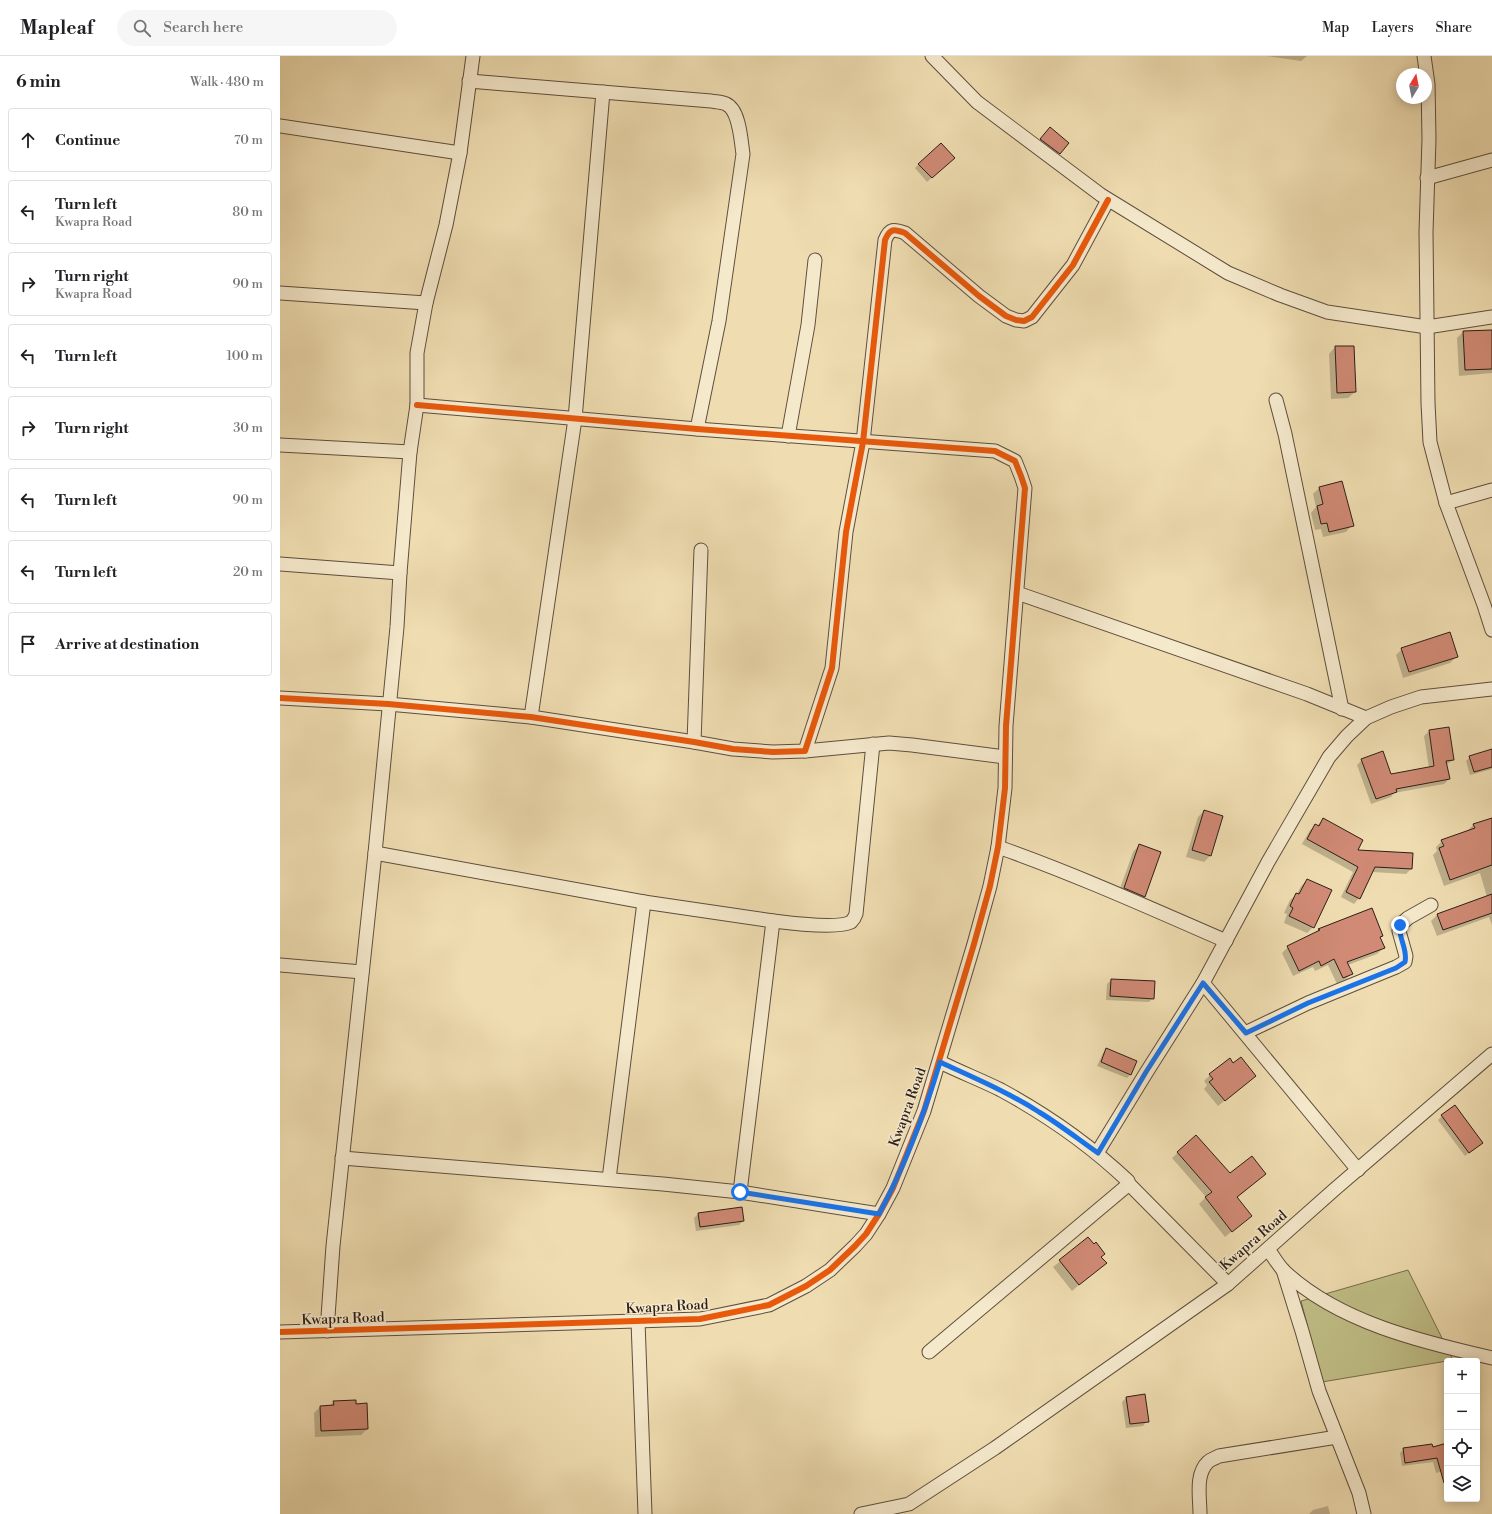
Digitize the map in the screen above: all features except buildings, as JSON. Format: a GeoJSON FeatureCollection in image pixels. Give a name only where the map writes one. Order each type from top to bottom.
{"type":"FeatureCollection","features":[{"type":"Feature","properties":{"kind":"street"},"geometry":{"type":"LineString","coordinates":[[327,1331],[332,1246],[375,853],[388,704],[397,627],[410,452],[417,405],[418,353],[426,303],[446,225],[460,153],[473,56]]}},
{"type":"Feature","properties":{"kind":"street"},"geometry":{"type":"LineString","coordinates":[[932,56],[976,102],[1108,200],[1228,273],[1280,295],[1327,312],[1427,327],[1492,317]]}},
{"type":"Feature","properties":{"kind":"street"},"geometry":{"type":"LineString","coordinates":[[1424,56],[1428,84],[1429,139],[1426,232],[1430,442],[1446,503],[1484,604],[1492,630]]}},
{"type":"Feature","properties":{"kind":"street"},"geometry":{"type":"LineString","coordinates":[[469,81],[711,101],[728,104],[735,114],[743,154],[719,321],[697,429]]}},
{"type":"Feature","properties":{"kind":"street"},"geometry":{"type":"LineString","coordinates":[[531,717],[574,419],[602,92]]}},
{"type":"Feature","properties":{"kind":"street"},"geometry":{"type":"LineString","coordinates":[[280,126],[460,153]]}},
{"type":"Feature","properties":{"kind":"street"},"geometry":{"type":"LineString","coordinates":[[1427,178],[1492,160]]}},
{"type":"Feature","properties":{"kind":"street"},"geometry":{"type":"LineString","coordinates":[[805,751],[832,668],[846,532],[863,442],[884,240],[891,230],[905,233],[979,296],[1006,316],[1024,321],[1032,317],[1074,265],[1108,200]]}},
{"type":"Feature","properties":{"kind":"street"},"geometry":{"type":"LineString","coordinates":[[788,436],[808,325],[815,260]]}},
{"type":"Feature","properties":{"kind":"street"},"geometry":{"type":"LineString","coordinates":[[280,293],[426,303]]}},
{"type":"Feature","properties":{"kind":"street"},"geometry":{"type":"LineString","coordinates":[[1276,400],[1285,434],[1342,708]]}},
{"type":"Feature","properties":{"kind":"street"},"geometry":{"type":"LineString","coordinates":[[417,405],[697,429],[996,451],[1015,462],[1024,488],[1006,726],[1005,788],[998,847],[981,918],[940,1062]]}},
{"type":"Feature","properties":{"kind":"street"},"geometry":{"type":"LineString","coordinates":[[280,445],[410,452]]}},
{"type":"Feature","properties":{"kind":"street"},"geometry":{"type":"LineString","coordinates":[[1446,503],[1492,490]]}},
{"type":"Feature","properties":{"kind":"street"},"geometry":{"type":"LineString","coordinates":[[694,742],[701,550]]}},
{"type":"Feature","properties":{"kind":"street"},"geometry":{"type":"LineString","coordinates":[[280,564],[400,572]]}},
{"type":"Feature","properties":{"kind":"street"},"geometry":{"type":"LineString","coordinates":[[1017,593],[1307,694],[1366,718]]}},
{"type":"Feature","properties":{"kind":"street"},"geometry":{"type":"LineString","coordinates":[[1098,1153],[1146,1072],[1203,983],[1268,862],[1329,757],[1347,736],[1366,718],[1391,707],[1421,697],[1492,690]]}},
{"type":"Feature","properties":{"kind":"street"},"geometry":{"type":"LineString","coordinates":[[280,698],[388,704],[531,717],[733,749],[773,752],[805,751],[872,744],[912,745],[1005,757]]}},
{"type":"Feature","properties":{"kind":"street"},"geometry":{"type":"LineString","coordinates":[[375,853],[644,902],[773,921],[816,925],[843,924],[852,921],[856,914],[872,744]]}},
{"type":"Feature","properties":{"kind":"street"},"geometry":{"type":"LineString","coordinates":[[998,847],[1038,861],[1122,895],[1226,941]]}},
{"type":"Feature","properties":{"kind":"street"},"geometry":{"type":"LineString","coordinates":[[609,1179],[644,902]]}},
{"type":"Feature","properties":{"kind":"street"},"geometry":{"type":"LineString","coordinates":[[1246,1033],[1308,1003],[1396,968],[1405,962],[1406,956],[1399,931],[1400,925],[1408,918],[1431,905]]}},
{"type":"Feature","properties":{"kind":"street"},"geometry":{"type":"LineString","coordinates":[[740,1192],[773,921]]}},
{"type":"Feature","properties":{"kind":"street"},"geometry":{"type":"LineString","coordinates":[[280,965],[362,972]]}},
{"type":"Feature","properties":{"kind":"street"},"geometry":{"type":"LineString","coordinates":[[1203,983],[1358,1170]]}},
{"type":"Feature","properties":{"kind":"street","name":"Kwapra Road"},"geometry":{"type":"LineString","coordinates":[[280,1332],[700,1319],[769,1305],[806,1286],[830,1270],[866,1234],[893,1188],[913,1140],[940,1062],[999,1089],[1035,1109],[1098,1153],[1128,1181],[1228,1284],[1492,1054]]}},
{"type":"Feature","properties":{"kind":"street"},"geometry":{"type":"LineString","coordinates":[[342,1158],[609,1179],[740,1192],[879,1214]]}},
{"type":"Feature","properties":{"kind":"street"},"geometry":{"type":"LineString","coordinates":[[928,1352],[1130,1184]]}},
{"type":"Feature","properties":{"kind":"street"},"geometry":{"type":"LineString","coordinates":[[1268,1249],[1283,1270],[1303,1287],[1349,1314],[1428,1343],[1492,1358]]}},
{"type":"Feature","properties":{"kind":"street"},"geometry":{"type":"LineString","coordinates":[[1283,1270],[1319,1391],[1359,1493],[1364,1514]]}},
{"type":"Feature","properties":{"kind":"street"},"geometry":{"type":"LineString","coordinates":[[861,1514],[910,1509],[1228,1284]]}},
{"type":"Feature","properties":{"kind":"street"},"geometry":{"type":"LineString","coordinates":[[638,1321],[645,1514]]}},
{"type":"Feature","properties":{"kind":"street"},"geometry":{"type":"LineString","coordinates":[[1200,1514],[1200,1481],[1202,1470],[1208,1462],[1220,1456],[1338,1437]]}},
{"type":"Feature","properties":{"kind":"shaded area"},"geometry":{"type":"Polygon","coordinates":[[[1408,1270],[1452,1358],[1444,1358],[1444,1362],[1322,1382],[1301,1301],[1408,1270]]]}},
{"type":"Feature","properties":{"kind":"cycle path"},"geometry":{"type":"LineString","coordinates":[[280,698],[388,704],[531,717],[733,749],[773,752],[805,751],[832,668],[846,532],[863,442],[885,240],[887,236],[893,230],[905,233],[979,296],[1006,316],[1024,321],[1032,317],[1073,265],[1108,200]]}},
{"type":"Feature","properties":{"kind":"cycle path"},"geometry":{"type":"LineString","coordinates":[[280,1332],[700,1319],[769,1305],[806,1286],[830,1270],[866,1234],[879,1214],[893,1188],[924,1111],[974,944],[990,886],[998,847],[1005,788],[1006,726],[1025,488],[1015,461],[995,451],[697,429],[417,405]]}},
{"type":"Feature","properties":{"kind":"route"},"geometry":{"type":"LineString","coordinates":[[740,1192],[879,1214],[893,1188],[913,1140],[940,1062],[999,1089],[1024,1103],[1098,1153],[1146,1072],[1203,983],[1246,1033],[1308,1003],[1396,968],[1405,962],[1406,956],[1399,931],[1400,925]]}}]}
